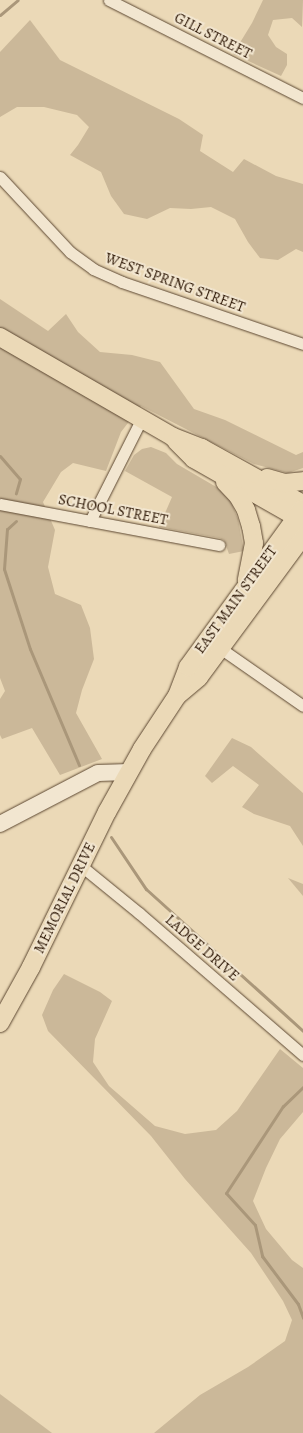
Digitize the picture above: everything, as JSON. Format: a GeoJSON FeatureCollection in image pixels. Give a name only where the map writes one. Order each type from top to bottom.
{"type":"FeatureCollection","features":[{"type":"Feature","properties":{"kind":"main road"},"geometry":{"type":"LineString","coordinates":[[0,336],[173,437],[202,448],[239,468],[301,512]]}},
{"type":"Feature","properties":{"kind":"main road"},"geometry":{"type":"LineString","coordinates":[[173,437],[194,459],[231,488],[246,510],[252,526],[254,543],[246,584]]}},
{"type":"Feature","properties":{"kind":"main road"},"geometry":{"type":"LineString","coordinates":[[194,459],[301,512]]}},
{"type":"Feature","properties":{"kind":"main road"},"geometry":{"type":"LineString","coordinates":[[239,468],[273,480],[285,482],[303,481]]}},
{"type":"Feature","properties":{"kind":"main road","name":"EAST MAIN STREET"},"geometry":{"type":"LineString","coordinates":[[129,772],[177,696],[188,667],[246,584],[301,512]]}},
{"type":"Feature","properties":{"kind":"main road","name":"EAST MAIN STREET"},"geometry":{"type":"LineString","coordinates":[[177,696],[199,677],[303,536]]}},
{"type":"Feature","properties":{"kind":"main road"},"geometry":{"type":"LineString","coordinates":[[0,824],[98,773],[129,772]]}},
{"type":"Feature","properties":{"kind":"main road","name":"MEMORIAL DRIVE"},"geometry":{"type":"LineString","coordinates":[[0,1023],[34,960],[80,865],[129,772]]}},
{"type":"Feature","properties":{"kind":"street","name":"GILL STREET"},"geometry":{"type":"LineString","coordinates":[[109,0],[303,98]]}},
{"type":"Feature","properties":{"kind":"street","name":"WEST SPRING STREET"},"geometry":{"type":"LineString","coordinates":[[0,177],[70,252],[93,269],[122,282],[303,344]]}},
{"type":"Feature","properties":{"kind":"street"},"geometry":{"type":"LineString","coordinates":[[90,521],[142,418]]}},
{"type":"Feature","properties":{"kind":"street","name":"SCHOOL STREET"},"geometry":{"type":"LineString","coordinates":[[0,504],[219,545]]}},
{"type":"Feature","properties":{"kind":"street"},"geometry":{"type":"LineString","coordinates":[[220,648],[303,706]]}},
{"type":"Feature","properties":{"kind":"street","name":"LADGE DRIVE"},"geometry":{"type":"LineString","coordinates":[[80,865],[139,912],[303,1055]]}},
{"type":"Feature","properties":{"kind":"shaded area"},"geometry":{"type":"Polygon","coordinates":[[[263,0],[303,0],[302,27],[292,18],[273,20],[268,35],[276,47],[287,54],[287,65],[281,76],[233,54],[252,23],[263,0]]]}},
{"type":"Feature","properties":{"kind":"shaded area"},"geometry":{"type":"Polygon","coordinates":[[[30,20],[60,60],[179,119],[203,135],[200,151],[233,172],[244,159],[276,176],[303,184],[303,252],[296,249],[278,260],[260,258],[248,242],[235,219],[211,207],[191,209],[170,208],[147,219],[124,214],[111,196],[101,172],[70,155],[89,127],[77,115],[44,107],[17,107],[0,117],[0,52],[30,20]]]}},
{"type":"Feature","properties":{"kind":"shaded area"},"geometry":{"type":"Polygon","coordinates":[[[0,299],[48,331],[66,314],[78,332],[100,352],[132,355],[160,362],[194,409],[225,420],[296,455],[303,452],[303,468],[288,473],[254,464],[141,406],[121,432],[106,471],[73,463],[61,472],[43,502],[55,530],[48,567],[55,594],[81,605],[90,628],[94,659],[82,690],[76,713],[102,759],[60,775],[32,728],[2,739],[0,735],[0,699],[5,691],[0,678],[0,299]]]}},
{"type":"Feature","properties":{"kind":"shaded area"},"geometry":{"type":"Polygon","coordinates":[[[151,447],[166,453],[177,464],[218,488],[231,502],[238,519],[244,551],[229,554],[224,540],[219,538],[159,527],[172,497],[125,471],[134,455],[142,449],[151,447]]]}},
{"type":"Feature","properties":{"kind":"shaded area"},"geometry":{"type":"Polygon","coordinates":[[[232,738],[251,747],[303,793],[303,846],[290,826],[254,814],[242,807],[259,785],[233,766],[212,783],[205,776],[232,738]]]}},
{"type":"Feature","properties":{"kind":"shaded area"},"geometry":{"type":"Polygon","coordinates":[[[288,878],[303,884],[303,896],[288,878]]]}},
{"type":"Feature","properties":{"kind":"shaded area"},"geometry":{"type":"Polygon","coordinates":[[[64,974],[100,992],[112,1001],[95,1039],[93,1062],[109,1086],[155,1126],[185,1134],[216,1130],[237,1111],[280,1049],[303,1068],[303,1112],[280,1139],[266,1168],[253,1201],[266,1229],[292,1260],[303,1268],[303,1433],[154,1433],[200,1395],[248,1367],[285,1341],[292,1320],[283,1301],[251,1253],[185,1179],[151,1136],[48,1031],[42,1015],[53,990],[64,974]]]}},
{"type":"Feature","properties":{"kind":"shaded area"},"geometry":{"type":"Polygon","coordinates":[[[0,1394],[52,1433],[0,1433],[0,1394]]]}},
{"type":"Feature","properties":{"kind":"waterway"},"geometry":{"type":"LineString","coordinates":[[0,15],[18,0]]}},
{"type":"Feature","properties":{"kind":"waterway"},"geometry":{"type":"LineString","coordinates":[[0,456],[20,479],[16,493]]}},
{"type":"Feature","properties":{"kind":"waterway"},"geometry":{"type":"LineString","coordinates":[[16,521],[7,529],[4,569],[30,649],[79,765]]}},
{"type":"Feature","properties":{"kind":"waterway"},"geometry":{"type":"LineString","coordinates":[[111,837],[146,889],[303,1031]]}},
{"type":"Feature","properties":{"kind":"waterway"},"geometry":{"type":"LineString","coordinates":[[303,1087],[283,1106],[226,1193],[255,1225],[262,1256],[298,1304],[303,1318]]}}]}
